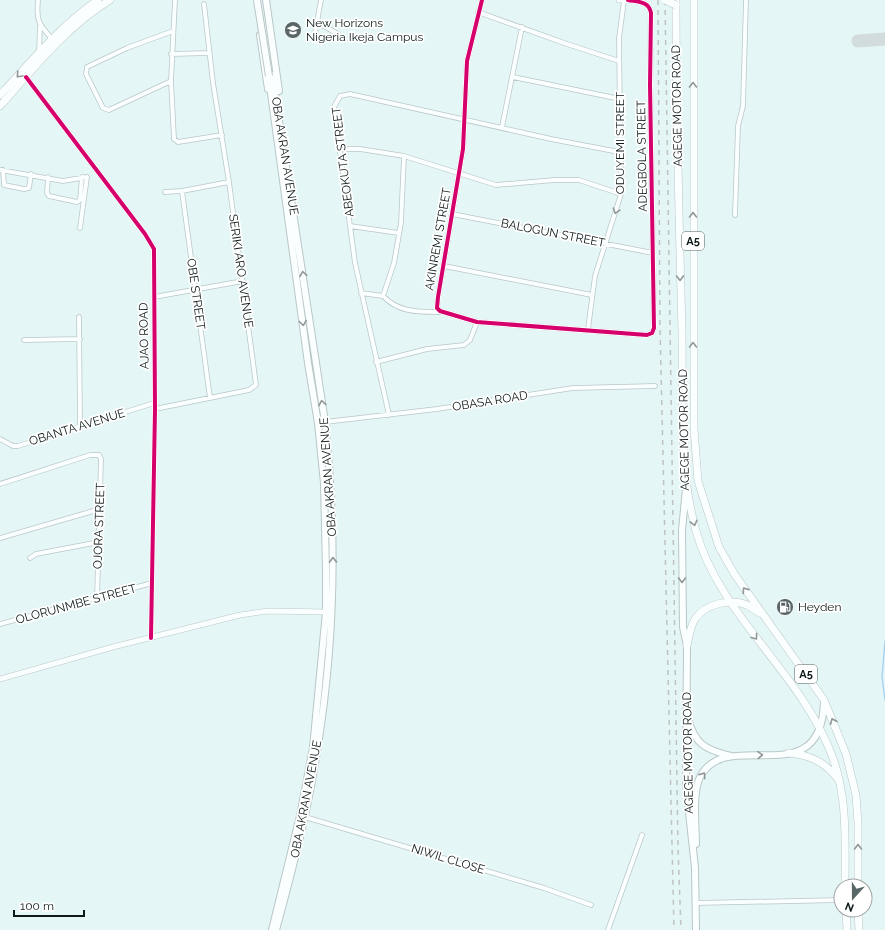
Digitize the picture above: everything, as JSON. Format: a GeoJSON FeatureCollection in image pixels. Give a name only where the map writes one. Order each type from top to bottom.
{"type":"FeatureCollection","features":[{"type":"Feature","properties":{"kind":"main road"},"geometry":{"type":"LineString","coordinates":[[0,95],[52,40],[73,20],[98,0]]}},
{"type":"Feature","properties":{"kind":"main road"},"geometry":{"type":"LineString","coordinates":[[0,106],[79,22],[110,0]]}},
{"type":"Feature","properties":{"kind":"main road"},"geometry":{"type":"LineString","coordinates":[[256,0],[256,12],[266,76],[274,110]]}},
{"type":"Feature","properties":{"kind":"main road","name":"OBA AKRAN AVENUE"},"geometry":{"type":"LineString","coordinates":[[256,0],[270,76],[278,104],[325,422],[330,463],[332,528],[329,612],[318,749],[305,817],[276,930]]}},
{"type":"Feature","properties":{"kind":"main road","name":"OBA AKRAN AVENUE"},"geometry":{"type":"LineString","coordinates":[[262,0],[274,110],[321,452],[329,612],[310,767],[300,816],[272,930]]}},
{"type":"Feature","properties":{"kind":"main road"},"geometry":{"type":"LineString","coordinates":[[266,0],[279,97],[278,104]]}},
{"type":"Feature","properties":{"kind":"main road"},"geometry":{"type":"LineString","coordinates":[[664,0],[676,3]]}},
{"type":"Feature","properties":{"kind":"main road","name":"AGEGE MOTOR ROAD"},"geometry":{"type":"LineString","coordinates":[[694,0],[694,429],[698,481],[719,547],[735,575],[764,616]]}},
{"type":"Feature","properties":{"kind":"main road","name":"AGEGE MOTOR ROAD"},"geometry":{"type":"LineString","coordinates":[[676,3],[679,239],[686,485],[682,530],[683,627],[687,646],[686,784],[695,868],[696,930]]}},
{"type":"Feature","properties":{"kind":"main road"},"geometry":{"type":"LineString","coordinates":[[256,12],[257,8],[261,6],[267,10]]}},
{"type":"Feature","properties":{"kind":"main road","name":"A5"},"geometry":{"type":"LineString","coordinates":[[686,485],[697,534],[704,555],[730,602],[794,688],[820,729],[831,752],[841,785],[846,830],[846,878]]}},
{"type":"Feature","properties":{"kind":"main road"},"geometry":{"type":"LineString","coordinates":[[687,646],[693,623],[701,612],[718,604],[730,602],[747,605],[764,616]]}},
{"type":"Feature","properties":{"kind":"main road","name":"A5"},"geometry":{"type":"LineString","coordinates":[[764,616],[824,700],[846,754],[856,795],[858,823],[858,878]]}},
{"type":"Feature","properties":{"kind":"main road"},"geometry":{"type":"LineString","coordinates":[[695,868],[696,795],[700,778],[716,762],[732,757],[789,753],[802,750],[810,744],[820,729],[823,720],[824,700]]}},
{"type":"Feature","properties":{"kind":"main road"},"geometry":{"type":"LineString","coordinates":[[686,710],[691,730],[697,740],[705,748],[732,757]]}},
{"type":"Feature","properties":{"kind":"main road"},"geometry":{"type":"LineString","coordinates":[[789,753],[807,756],[821,763],[833,774],[841,785]]}},
{"type":"Feature","properties":{"kind":"main road"},"geometry":{"type":"LineString","coordinates":[[846,918],[847,930]]}},
{"type":"Feature","properties":{"kind":"main road"},"geometry":{"type":"LineString","coordinates":[[859,918],[860,930]]}},
{"type":"Feature","properties":{"kind":"street"},"geometry":{"type":"LineString","coordinates":[[38,0],[37,11],[40,25],[38,54]]}},
{"type":"Feature","properties":{"kind":"street"},"geometry":{"type":"LineString","coordinates":[[175,0],[171,54],[171,81],[175,141],[222,134]]}},
{"type":"Feature","properties":{"kind":"street"},"geometry":{"type":"LineString","coordinates":[[315,33],[321,0]]}},
{"type":"Feature","properties":{"kind":"street","name":"AKINREMI STREET"},"geometry":{"type":"LineString","coordinates":[[441,312],[437,308],[437,304],[460,173],[465,119],[467,61],[482,0]]}},
{"type":"Feature","properties":{"kind":"street","name":"ODUYEMI STREET"},"geometry":{"type":"LineString","coordinates":[[588,329],[592,295],[605,242],[621,194],[619,152],[619,38],[624,0]]}},
{"type":"Feature","properties":{"kind":"street","name":"ADEGBOLA STREET"},"geometry":{"type":"LineString","coordinates":[[588,329],[647,335],[652,333],[654,328],[651,13],[646,3],[624,0]]}},
{"type":"Feature","properties":{"kind":"street"},"geometry":{"type":"LineString","coordinates":[[735,215],[738,126],[743,106],[746,0]]}},
{"type":"Feature","properties":{"kind":"street","name":"SERIKI ARO AVENUE"},"geometry":{"type":"LineString","coordinates":[[155,409],[249,390],[256,385],[229,182],[209,53],[204,4]]}},
{"type":"Feature","properties":{"kind":"street"},"geometry":{"type":"LineString","coordinates":[[478,12],[619,61]]}},
{"type":"Feature","properties":{"kind":"street"},"geometry":{"type":"LineString","coordinates":[[317,22],[338,34]]}},
{"type":"Feature","properties":{"kind":"street"},"geometry":{"type":"LineString","coordinates":[[40,25],[52,40]]}},
{"type":"Feature","properties":{"kind":"street"},"geometry":{"type":"LineString","coordinates":[[502,127],[522,27]]}},
{"type":"Feature","properties":{"kind":"street"},"geometry":{"type":"LineString","coordinates":[[171,81],[109,110],[103,108],[86,74],[86,70],[88,67],[127,48],[173,31]]}},
{"type":"Feature","properties":{"kind":"street"},"geometry":{"type":"LineString","coordinates":[[171,54],[209,53]]}},
{"type":"Feature","properties":{"kind":"street","name":"AJAO ROAD"},"geometry":{"type":"LineString","coordinates":[[26,77],[152,244],[155,254],[155,409],[151,638]]}},
{"type":"Feature","properties":{"kind":"street"},"geometry":{"type":"LineString","coordinates":[[512,77],[620,99]]}},
{"type":"Feature","properties":{"kind":"street","name":"ABEOKUTA STREET"},"geometry":{"type":"LineString","coordinates":[[389,416],[361,293],[350,226],[341,149],[334,107],[340,96],[350,94],[619,152]]}},
{"type":"Feature","properties":{"kind":"street"},"geometry":{"type":"LineString","coordinates":[[341,149],[360,149],[404,156],[502,185],[555,180],[578,180],[621,194]]}},
{"type":"Feature","properties":{"kind":"street"},"geometry":{"type":"LineString","coordinates":[[383,296],[394,263],[399,233],[404,156]]}},
{"type":"Feature","properties":{"kind":"street"},"geometry":{"type":"LineString","coordinates":[[31,174],[29,188],[24,189],[4,184],[1,170],[31,174],[48,177],[63,181],[87,177],[80,228]]}},
{"type":"Feature","properties":{"kind":"street"},"geometry":{"type":"LineString","coordinates":[[48,177],[47,193],[49,196],[77,202],[80,200],[82,177]]}},
{"type":"Feature","properties":{"kind":"street"},"geometry":{"type":"LineString","coordinates":[[165,192],[182,191],[229,182]]}},
{"type":"Feature","properties":{"kind":"street","name":"OBE STREET"},"geometry":{"type":"LineString","coordinates":[[182,191],[210,398]]}},
{"type":"Feature","properties":{"kind":"street","name":"BALOGUN STREET"},"geometry":{"type":"LineString","coordinates":[[452,214],[605,242],[653,253]]}},
{"type":"Feature","properties":{"kind":"street"},"geometry":{"type":"LineString","coordinates":[[350,226],[399,233]]}},
{"type":"Feature","properties":{"kind":"street"},"geometry":{"type":"LineString","coordinates":[[444,266],[592,295]]}},
{"type":"Feature","properties":{"kind":"street"},"geometry":{"type":"LineString","coordinates":[[154,297],[243,281]]}},
{"type":"Feature","properties":{"kind":"street"},"geometry":{"type":"LineString","coordinates":[[361,293],[383,296],[398,308],[417,312],[441,312],[477,322],[536,328],[588,329]]}},
{"type":"Feature","properties":{"kind":"street"},"geometry":{"type":"LineString","coordinates":[[79,318],[80,427]]}},
{"type":"Feature","properties":{"kind":"street"},"geometry":{"type":"LineString","coordinates":[[376,362],[427,349],[464,345],[470,340],[477,322]]}},
{"type":"Feature","properties":{"kind":"street"},"geometry":{"type":"LineString","coordinates":[[24,340],[80,339]]}},
{"type":"Feature","properties":{"kind":"street","name":"OBASA ROAD"},"geometry":{"type":"LineString","coordinates":[[325,422],[389,416],[573,388],[656,386]]}},
{"type":"Feature","properties":{"kind":"street","name":"OBANTA AVENUE"},"geometry":{"type":"LineString","coordinates":[[0,439],[13,446],[18,446],[154,403]]}},
{"type":"Feature","properties":{"kind":"street","name":"OJORA STREET"},"geometry":{"type":"LineString","coordinates":[[0,484],[90,455],[99,455],[102,459],[97,598]]}},
{"type":"Feature","properties":{"kind":"street"},"geometry":{"type":"LineString","coordinates":[[0,538],[100,508]]}},
{"type":"Feature","properties":{"kind":"street"},"geometry":{"type":"LineString","coordinates":[[30,558],[42,553],[99,542]]}},
{"type":"Feature","properties":{"kind":"street","name":"OLORUNMBE STREET"},"geometry":{"type":"LineString","coordinates":[[0,624],[152,583]]}},
{"type":"Feature","properties":{"kind":"street"},"geometry":{"type":"LineString","coordinates":[[0,679],[214,621],[268,611],[329,612]]}},
{"type":"Feature","properties":{"kind":"street","name":"NIWIL CLOSE"},"geometry":{"type":"LineString","coordinates":[[305,817],[537,886],[591,905]]}},
{"type":"Feature","properties":{"kind":"street"},"geometry":{"type":"LineString","coordinates":[[608,930],[642,835]]}},
{"type":"Feature","properties":{"kind":"street"},"geometry":{"type":"LineString","coordinates":[[696,903],[833,900]]}},
{"type":"Feature","properties":{"kind":"waterway"},"geometry":{"type":"LineString","coordinates":[[885,641],[882,677],[885,700]]}},
{"type":"Feature","properties":{"kind":"taxiway"},"geometry":{"type":"LineString","coordinates":[[858,41],[885,39]]}},
{"type":"Feature","properties":{"kind":"railway"},"geometry":{"type":"LineString","coordinates":[[658,0],[660,327],[674,930]]}},
{"type":"Feature","properties":{"kind":"railway"},"geometry":{"type":"LineString","coordinates":[[665,0],[678,849],[681,930]]}},
{"type":"Feature","properties":{"kind":"cycle path"},"geometry":{"type":"LineString","coordinates":[[482,0],[467,61],[463,149],[437,308],[440,311],[477,322],[647,335],[652,333],[654,328],[650,85],[651,13],[650,9],[645,4],[628,0]]}},
{"type":"Feature","properties":{"kind":"cycle path"},"geometry":{"type":"LineString","coordinates":[[26,77],[145,234],[154,249],[155,409],[151,638]]}},
{"type":"Feature","properties":{"kind":"place","name":"New Horizons Nigeria Ikeja Campus"},"geometry":{"type":"Point","coordinates":[293,30]}},
{"type":"Feature","properties":{"kind":"place","name":"Heyden"},"geometry":{"type":"Point","coordinates":[785,607]}}]}
